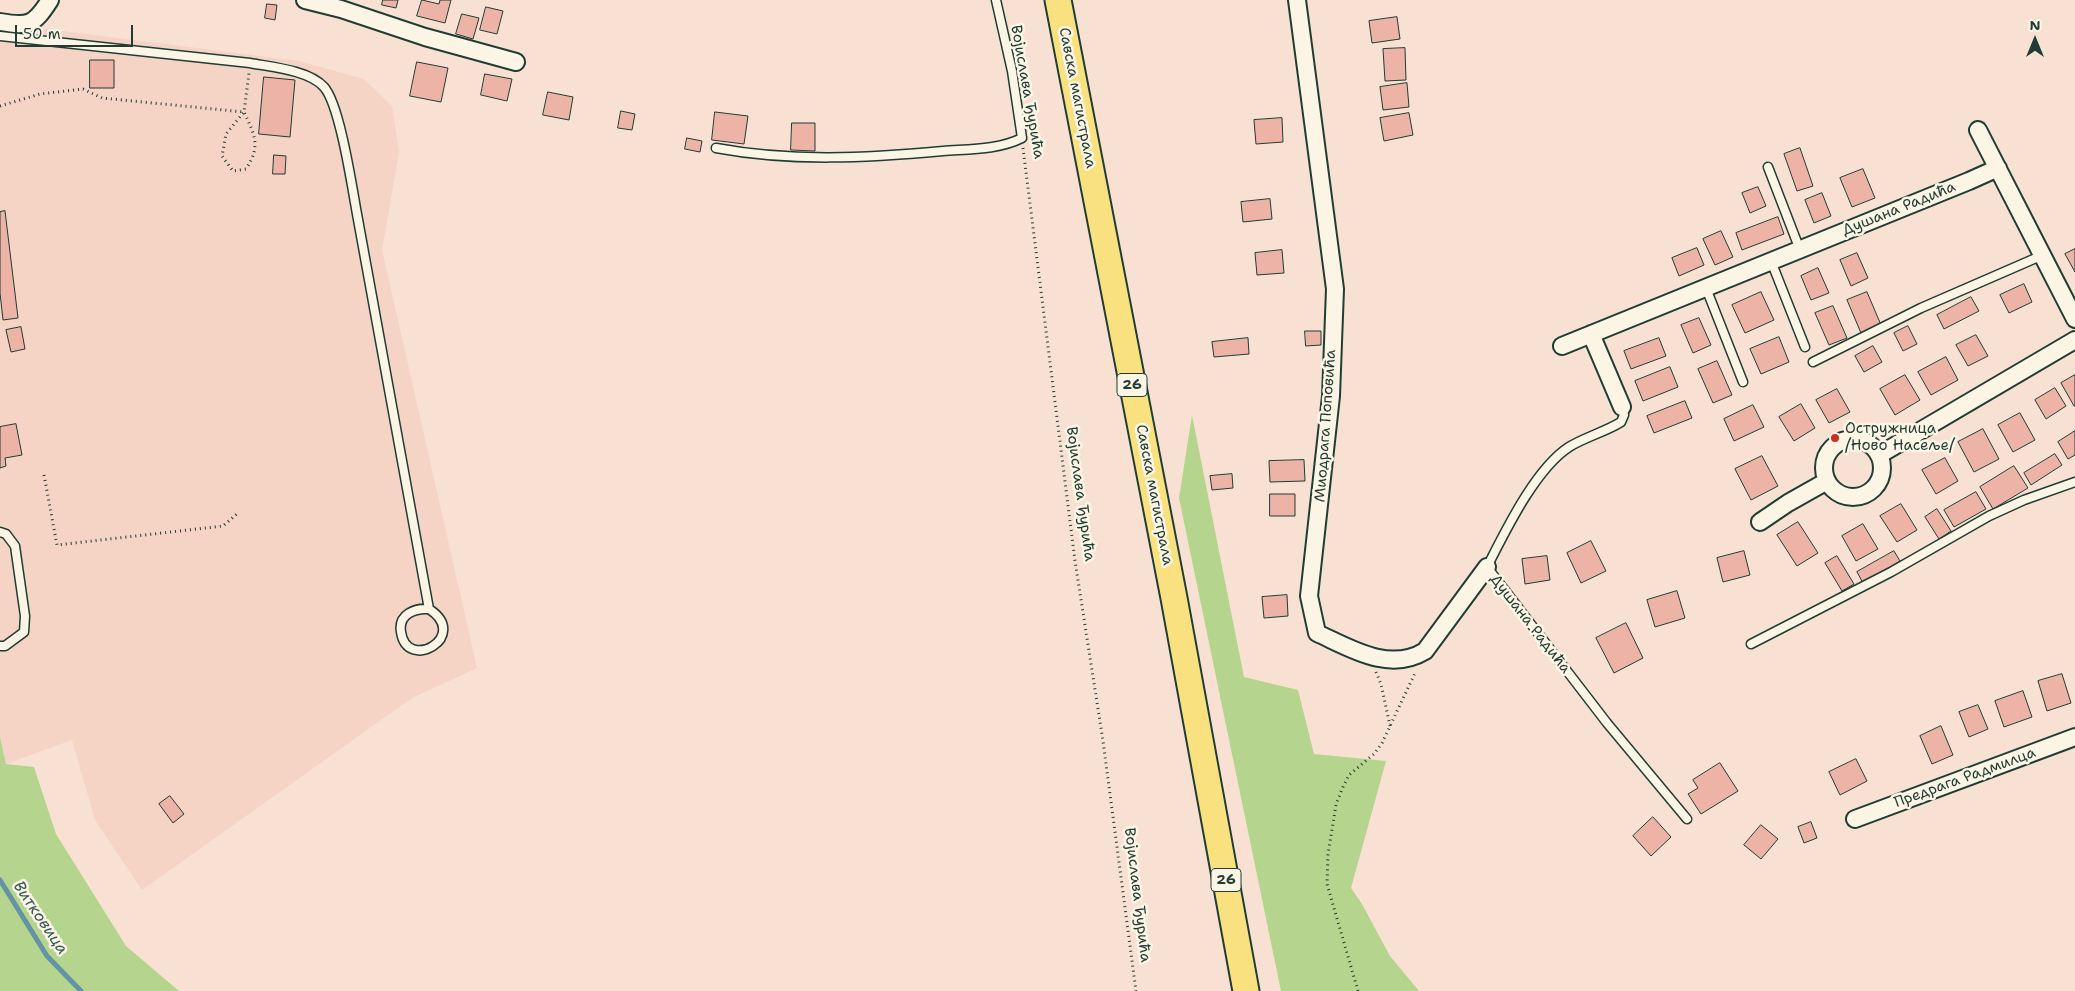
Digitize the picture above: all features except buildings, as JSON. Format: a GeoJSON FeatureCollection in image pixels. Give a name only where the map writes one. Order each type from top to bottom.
{"type":"FeatureCollection","features":[{"type":"Feature","properties":{"kind":"main road","name":"Савска магистрала"},"geometry":{"type":"LineString","coordinates":[[1058,0],[1174,598],[1246,991]]}},
{"type":"Feature","properties":{"kind":"street"},"geometry":{"type":"LineString","coordinates":[[0,22],[20,25],[33,22],[50,0]]}},
{"type":"Feature","properties":{"kind":"street"},"geometry":{"type":"LineString","coordinates":[[305,0],[342,9],[425,37],[516,62]]}},
{"type":"Feature","properties":{"kind":"street","name":"Миодрага Поповића"},"geometry":{"type":"LineString","coordinates":[[1297,0],[1335,290],[1331,396],[1309,596],[1317,633],[1371,658],[1403,658],[1417,656],[1425,651]]}},
{"type":"Feature","properties":{"kind":"street"},"geometry":{"type":"LineString","coordinates":[[1978,130],[2075,319]]}},
{"type":"Feature","properties":{"kind":"street","name":"Душана Радића"},"geometry":{"type":"LineString","coordinates":[[1562,346],[1998,168]]}},
{"type":"Feature","properties":{"kind":"street","name":"Душана Радића"},"geometry":{"type":"LineString","coordinates":[[1591,334],[1622,407]]}},
{"type":"Feature","properties":{"kind":"street"},"geometry":{"type":"LineString","coordinates":[[1880,455],[2075,340]]}},
{"type":"Feature","properties":{"kind":"street"},"geometry":{"type":"LineString","coordinates":[[1858,439],[1874,448],[1880,455],[1882,473],[1874,489],[1866,494],[1858,497],[1849,497],[1840,494],[1827,481],[1824,463],[1827,455],[1840,442],[1858,439]]}},
{"type":"Feature","properties":{"kind":"street"},"geometry":{"type":"LineString","coordinates":[[1760,522],[1788,503],[1827,481]]}},
{"type":"Feature","properties":{"kind":"street"},"geometry":{"type":"LineString","coordinates":[[1425,651],[1487,567]]}},
{"type":"Feature","properties":{"kind":"street","name":"Предрага Радмилца"},"geometry":{"type":"LineString","coordinates":[[1855,819],[2075,737]]}},
{"type":"Feature","properties":{"kind":"lane","name":"Војислава Ђурића"},"geometry":{"type":"LineString","coordinates":[[996,0],[1012,71],[1022,138]]}},
{"type":"Feature","properties":{"kind":"lane"},"geometry":{"type":"LineString","coordinates":[[0,36],[250,63],[287,70],[311,78],[324,86],[334,102],[379,331],[429,609],[437,615],[442,624],[443,634],[438,643],[430,649],[420,651],[410,647],[403,640],[400,630],[402,620],[409,612],[418,608],[429,609]]}},
{"type":"Feature","properties":{"kind":"lane"},"geometry":{"type":"LineString","coordinates":[[716,148],[764,155],[860,158],[983,148],[1009,143],[1022,138]]}},
{"type":"Feature","properties":{"kind":"lane"},"geometry":{"type":"LineString","coordinates":[[1768,167],[1800,250]]}},
{"type":"Feature","properties":{"kind":"lane"},"geometry":{"type":"LineString","coordinates":[[1812,362],[1929,305],[2043,255]]}},
{"type":"Feature","properties":{"kind":"lane"},"geometry":{"type":"LineString","coordinates":[[1771,261],[1805,346]]}},
{"type":"Feature","properties":{"kind":"lane"},"geometry":{"type":"LineString","coordinates":[[1706,288],[1743,382]]}},
{"type":"Feature","properties":{"kind":"lane","name":"Душана Радића"},"geometry":{"type":"LineString","coordinates":[[1622,407],[1624,415],[1621,422],[1568,448],[1545,470],[1526,496],[1487,567],[1607,723],[1687,819]]}},
{"type":"Feature","properties":{"kind":"lane"},"geometry":{"type":"LineString","coordinates":[[1751,644],[1891,572],[1989,516],[2024,500],[2075,482]]}},
{"type":"Feature","properties":{"kind":"lane"},"geometry":{"type":"LineString","coordinates":[[0,532],[6,534],[15,546],[25,616],[24,632],[4,646],[0,646]]}},
{"type":"Feature","properties":{"kind":"path"},"geometry":{"type":"LineString","coordinates":[[244,112],[226,134],[222,156],[233,170],[246,169],[254,157],[256,139],[244,112],[250,63]]}},
{"type":"Feature","properties":{"kind":"path"},"geometry":{"type":"LineString","coordinates":[[0,106],[40,94],[83,90],[102,98],[244,112]]}},
{"type":"Feature","properties":{"kind":"path","name":"Војислава Ђурића"},"geometry":{"type":"LineString","coordinates":[[1022,138],[1075,561],[1103,741],[1136,991]]}},
{"type":"Feature","properties":{"kind":"path"},"geometry":{"type":"LineString","coordinates":[[44,475],[57,545],[223,526],[238,513]]}},
{"type":"Feature","properties":{"kind":"path"},"geometry":{"type":"LineString","coordinates":[[1358,991],[1327,884],[1328,854],[1336,805],[1349,776],[1374,754],[1382,743],[1425,651]]}},
{"type":"Feature","properties":{"kind":"path"},"geometry":{"type":"LineString","coordinates":[[1371,658],[1381,684],[1390,726]]}},
{"type":"Feature","properties":{"kind":"shaded area"},"geometry":{"type":"Polygon","coordinates":[[[0,23],[299,61],[364,79],[392,106],[399,152],[382,250],[477,668],[412,698],[142,890],[95,820],[72,740],[6,764],[0,737],[0,23]]]}},
{"type":"Feature","properties":{"kind":"green space"},"geometry":{"type":"Polygon","coordinates":[[[1192,415],[1244,677],[1298,690],[1314,754],[1386,761],[1351,888],[1362,904],[1390,956],[1419,991],[1281,991],[1179,498],[1192,415]]]}},
{"type":"Feature","properties":{"kind":"green space"},"geometry":{"type":"Polygon","coordinates":[[[0,737],[6,764],[34,767],[56,834],[126,946],[179,991],[0,991],[0,737]]]}},
{"type":"Feature","properties":{"kind":"waterway","name":"Витковица"},"geometry":{"type":"LineString","coordinates":[[0,880],[47,956],[81,991]]}},
{"type":"Feature","properties":{"kind":"place","name":"Остружница /Ново Насеље/"},"geometry":{"type":"Point","coordinates":[1835,438]}}]}
